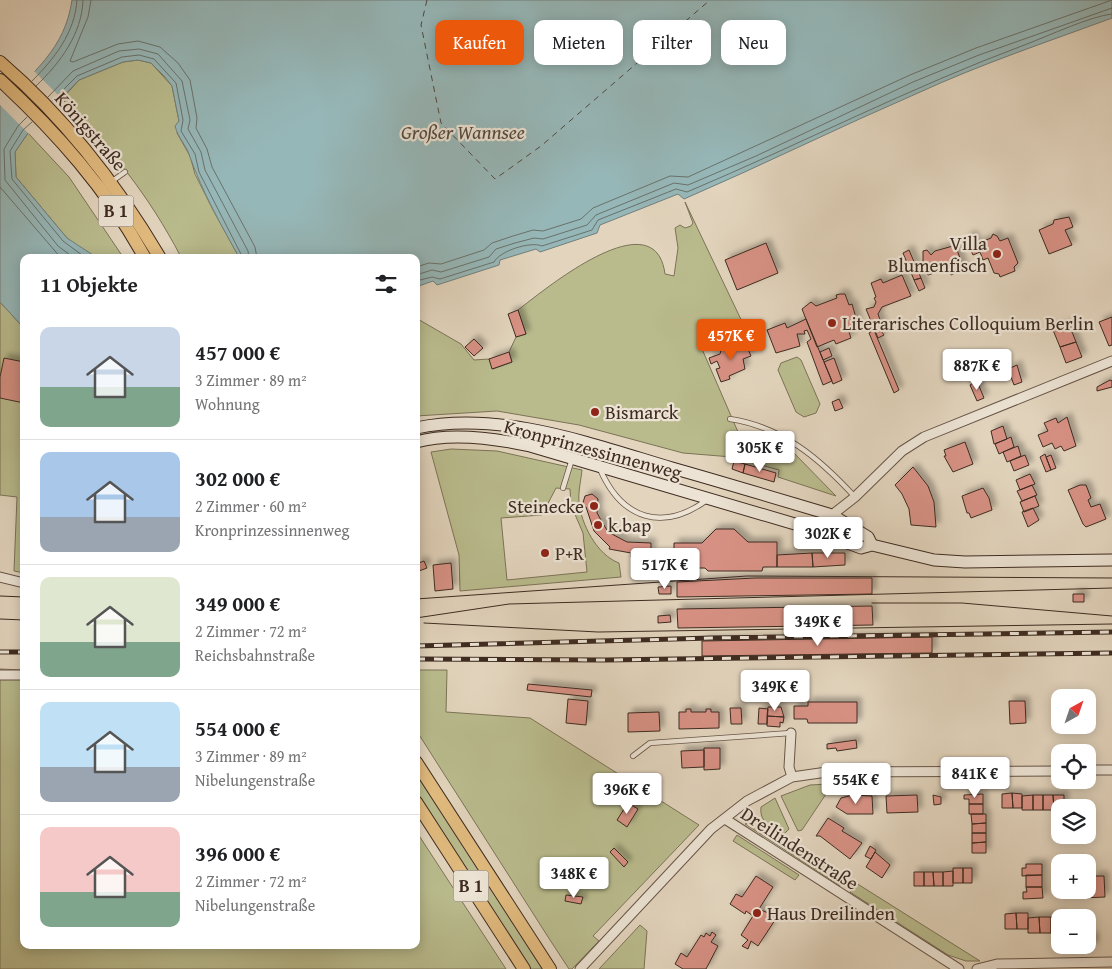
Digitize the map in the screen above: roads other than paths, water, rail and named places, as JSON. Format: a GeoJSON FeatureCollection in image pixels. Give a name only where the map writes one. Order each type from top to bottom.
{"type":"FeatureCollection","features":[{"type":"Feature","properties":{"kind":"main road","name":"Königstraße"},"geometry":{"type":"LineString","coordinates":[[2,63],[106,185],[157,254]]}},
{"type":"Feature","properties":{"kind":"main road","name":"Königstraße"},"geometry":{"type":"LineString","coordinates":[[0,80],[62,132]]}},
{"type":"Feature","properties":{"kind":"main road","name":"Königstraße"},"geometry":{"type":"LineString","coordinates":[[106,185],[143,254]]}},
{"type":"Feature","properties":{"kind":"main road","name":"Kronprinzessinnenweg"},"geometry":{"type":"LineString","coordinates":[[420,428],[481,424],[507,426],[578,441],[832,515],[868,537],[872,545]]}},
{"type":"Feature","properties":{"kind":"main road","name":"Kronprinzessinnenweg"},"geometry":{"type":"LineString","coordinates":[[420,441],[452,437],[505,441],[572,458],[709,498],[826,534],[861,548],[872,545],[905,555],[942,560],[1112,560]]}},
{"type":"Feature","properties":{"kind":"main road"},"geometry":{"type":"LineString","coordinates":[[572,458],[578,441]]}},
{"type":"Feature","properties":{"kind":"main road","name":"B 1"},"geometry":{"type":"LineString","coordinates":[[420,768],[550,969]]}},
{"type":"Feature","properties":{"kind":"main road","name":"B 1"},"geometry":{"type":"LineString","coordinates":[[420,808],[524,969]]}},
{"type":"Feature","properties":{"kind":"street"},"geometry":{"type":"LineString","coordinates":[[826,534],[832,515],[855,497],[902,451],[924,437],[1112,361]]}},
{"type":"Feature","properties":{"kind":"street"},"geometry":{"type":"LineString","coordinates":[[0,578],[20,582]]}},
{"type":"Feature","properties":{"kind":"street"},"geometry":{"type":"LineString","coordinates":[[0,675],[20,676]]}},
{"type":"Feature","properties":{"kind":"street"},"geometry":{"type":"LineString","coordinates":[[791,733],[790,767],[792,777]]}},
{"type":"Feature","properties":{"kind":"street"},"geometry":{"type":"LineString","coordinates":[[580,969],[711,829],[747,802],[792,777],[827,772],[1051,770]]}},
{"type":"Feature","properties":{"kind":"street"},"geometry":{"type":"LineString","coordinates":[[1096,770],[1112,770]]}},
{"type":"Feature","properties":{"kind":"street","name":"Dreilindenstraße"},"geometry":{"type":"LineString","coordinates":[[725,819],[959,969]]}},
{"type":"Feature","properties":{"kind":"street"},"geometry":{"type":"LineString","coordinates":[[976,969],[998,964],[1112,962]]}},
{"type":"Feature","properties":{"kind":"lane"},"geometry":{"type":"LineString","coordinates":[[106,185],[124,172]]}},
{"type":"Feature","properties":{"kind":"lane"},"geometry":{"type":"LineString","coordinates":[[730,419],[769,429],[794,442],[818,460],[855,497]]}},
{"type":"Feature","properties":{"kind":"lane"},"geometry":{"type":"LineString","coordinates":[[563,488],[572,458]]}},
{"type":"Feature","properties":{"kind":"lane"},"geometry":{"type":"LineString","coordinates":[[598,466],[616,497],[632,511],[648,516],[670,519],[690,512],[709,498]]}},
{"type":"Feature","properties":{"kind":"lane"},"geometry":{"type":"LineString","coordinates":[[633,756],[650,743],[791,733]]}},
{"type":"Feature","properties":{"kind":"water","name":"Großer Wannsee"},"geometry":{"type":"Polygon","coordinates":[[[72,0],[1112,0],[1112,18],[942,82],[684,199],[678,194],[600,225],[597,233],[540,252],[536,249],[500,260],[499,265],[437,285],[433,281],[420,286],[420,254],[237,254],[176,130],[175,126],[179,121],[172,86],[151,63],[138,60],[123,62],[79,80],[28,133],[15,152],[16,177],[67,238],[91,254],[20,254],[20,324],[0,302],[0,105],[46,59],[62,33],[72,0]]]}},
{"type":"Feature","properties":{"kind":"tram line"},"geometry":{"type":"LineString","coordinates":[[420,599],[747,576],[1112,578]]}},
{"type":"Feature","properties":{"kind":"tram line"},"geometry":{"type":"LineString","coordinates":[[420,617],[509,604],[1112,588]]}},
{"type":"Feature","properties":{"kind":"tram line"},"geometry":{"type":"LineString","coordinates":[[0,596],[20,597]]}},
{"type":"Feature","properties":{"kind":"tram line"},"geometry":{"type":"LineString","coordinates":[[872,603],[962,603],[1112,616]]}},
{"type":"Feature","properties":{"kind":"tram line"},"geometry":{"type":"LineString","coordinates":[[0,619],[20,620]]}},
{"type":"Feature","properties":{"kind":"tram line"},"geometry":{"type":"LineString","coordinates":[[424,623],[598,632],[1112,624]]}},
{"type":"Feature","properties":{"kind":"railway"},"geometry":{"type":"LineString","coordinates":[[420,646],[711,638],[1112,632]]}},
{"type":"Feature","properties":{"kind":"railway"},"geometry":{"type":"LineString","coordinates":[[0,652],[20,652]]}},
{"type":"Feature","properties":{"kind":"railway"},"geometry":{"type":"LineString","coordinates":[[420,659],[605,660],[1112,653]]}},
{"type":"Feature","properties":{"kind":"place","name":"Villa Blumenfisch"},"geometry":{"type":"Point","coordinates":[997,254]}},
{"type":"Feature","properties":{"kind":"place","name":"Literarisches Colloquium Berlin"},"geometry":{"type":"Point","coordinates":[832,323]}},
{"type":"Feature","properties":{"kind":"place","name":"Bismarck"},"geometry":{"type":"Point","coordinates":[595,412]}},
{"type":"Feature","properties":{"kind":"place","name":"Steinecke"},"geometry":{"type":"Point","coordinates":[594,506]}},
{"type":"Feature","properties":{"kind":"place","name":"k.bap"},"geometry":{"type":"Point","coordinates":[598,525]}},
{"type":"Feature","properties":{"kind":"place","name":"P+R"},"geometry":{"type":"Point","coordinates":[545,553]}},
{"type":"Feature","properties":{"kind":"place","name":"Haus Dreilinden"},"geometry":{"type":"Point","coordinates":[757,913]}}]}
